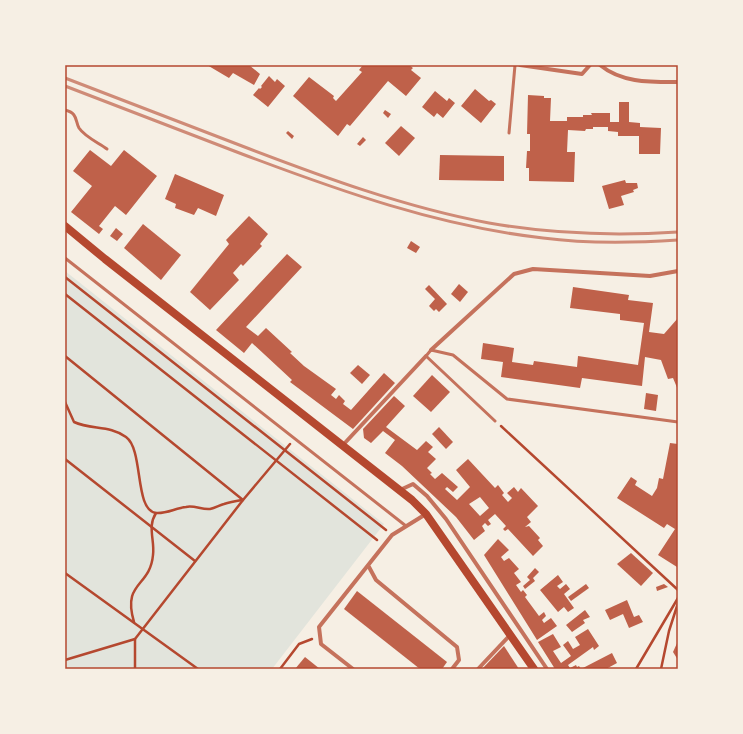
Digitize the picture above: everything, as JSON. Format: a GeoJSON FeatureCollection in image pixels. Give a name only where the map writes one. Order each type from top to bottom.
{"type":"FeatureCollection","features":[{"type":"Feature","properties":{"kind":"main road"},"geometry":{"type":"LineString","coordinates":[[65,226],[399,490],[426,514],[534,669]]}},
{"type":"Feature","properties":{"kind":"street"},"geometry":{"type":"LineString","coordinates":[[520,65],[582,74],[590,65]]}},
{"type":"Feature","properties":{"kind":"street"},"geometry":{"type":"LineString","coordinates":[[600,65],[611,74],[627,79],[678,82]]}},
{"type":"Feature","properties":{"kind":"street"},"geometry":{"type":"LineString","coordinates":[[431,350],[514,274],[533,269],[650,276],[678,271]]}},
{"type":"Feature","properties":{"kind":"street"},"geometry":{"type":"LineString","coordinates":[[342,446],[426,356]]}},
{"type":"Feature","properties":{"kind":"street"},"geometry":{"type":"LineString","coordinates":[[399,490],[413,484],[427,496],[547,669]]}},
{"type":"Feature","properties":{"kind":"street"},"geometry":{"type":"LineString","coordinates":[[353,669],[321,644],[318,627],[368,567],[392,535],[426,514]]}},
{"type":"Feature","properties":{"kind":"street"},"geometry":{"type":"LineString","coordinates":[[368,567],[376,580],[457,647],[459,660],[452,669]]}},
{"type":"Feature","properties":{"kind":"street"},"geometry":{"type":"LineString","coordinates":[[478,669],[511,634]]}},
{"type":"Feature","properties":{"kind":"lane"},"geometry":{"type":"LineString","coordinates":[[509,133],[515,65]]}},
{"type":"Feature","properties":{"kind":"lane"},"geometry":{"type":"LineString","coordinates":[[65,110],[78,120],[79,128],[83,132],[107,149]]}},
{"type":"Feature","properties":{"kind":"lane"},"geometry":{"type":"LineString","coordinates":[[65,258],[406,526]]}},
{"type":"Feature","properties":{"kind":"lane"},"geometry":{"type":"LineString","coordinates":[[495,421],[426,356],[431,350],[454,355],[507,399],[678,422]]}},
{"type":"Feature","properties":{"kind":"path"},"geometry":{"type":"LineString","coordinates":[[65,277],[392,535]]}},
{"type":"Feature","properties":{"kind":"path"},"geometry":{"type":"LineString","coordinates":[[65,294],[384,545]]}},
{"type":"Feature","properties":{"kind":"path"},"geometry":{"type":"LineString","coordinates":[[65,356],[243,500]]}},
{"type":"Feature","properties":{"kind":"path"},"geometry":{"type":"LineString","coordinates":[[65,402],[74,422],[87,426],[107,428],[117,432],[132,442],[145,503],[150,511],[156,513],[186,506],[212,509],[226,503],[243,500]]}},
{"type":"Feature","properties":{"kind":"path"},"geometry":{"type":"LineString","coordinates":[[495,421],[678,590]]}},
{"type":"Feature","properties":{"kind":"path"},"geometry":{"type":"LineString","coordinates":[[65,660],[135,639],[243,500],[284,450],[295,439]]}},
{"type":"Feature","properties":{"kind":"path"},"geometry":{"type":"LineString","coordinates":[[65,459],[195,561]]}},
{"type":"Feature","properties":{"kind":"path"},"geometry":{"type":"LineString","coordinates":[[135,623],[131,600],[132,593],[145,578],[152,562],[153,550],[151,527],[156,513]]}},
{"type":"Feature","properties":{"kind":"path"},"geometry":{"type":"LineString","coordinates":[[65,573],[198,669]]}},
{"type":"Feature","properties":{"kind":"path"},"geometry":{"type":"LineString","coordinates":[[636,669],[678,598]]}},
{"type":"Feature","properties":{"kind":"path"},"geometry":{"type":"LineString","coordinates":[[661,669],[669,631],[678,602]]}},
{"type":"Feature","properties":{"kind":"path"},"geometry":{"type":"LineString","coordinates":[[280,669],[299,644],[320,636]]}},
{"type":"Feature","properties":{"kind":"path"},"geometry":{"type":"LineString","coordinates":[[135,639],[135,669]]}},
{"type":"Feature","properties":{"kind":"shaded area"},"geometry":{"type":"Polygon","coordinates":[[[65,271],[384,524],[272,669],[65,669],[65,271]]]}},
{"type":"Feature","properties":{"kind":"building"},"geometry":{"type":"Polygon","coordinates":[[[207,65],[249,65],[260,74],[254,85],[233,73],[229,78],[207,65]]]}},
{"type":"Feature","properties":{"kind":"building"},"geometry":{"type":"Polygon","coordinates":[[[363,65],[409,65],[413,68],[411,70],[421,78],[406,96],[388,81],[350,126],[347,124],[338,136],[293,96],[309,77],[334,96],[333,98],[336,101],[362,72],[359,70],[363,65]]]}},
{"type":"Feature","properties":{"kind":"building"},"geometry":{"type":"Polygon","coordinates":[[[269,76],[275,82],[277,79],[285,86],[268,107],[253,95],[259,88],[260,89],[262,87],[261,86],[269,76]]]}},
{"type":"Feature","properties":{"kind":"building"},"geometry":{"type":"Polygon","coordinates":[[[475,89],[489,101],[491,100],[496,104],[481,123],[461,106],[475,89]]]}},
{"type":"Feature","properties":{"kind":"building"},"geometry":{"type":"Polygon","coordinates":[[[435,91],[447,101],[449,98],[455,103],[443,118],[437,113],[434,117],[422,107],[435,91]]]}},
{"type":"Feature","properties":{"kind":"building"},"geometry":{"type":"Polygon","coordinates":[[[528,95],[551,98],[550,121],[567,121],[567,117],[583,117],[583,115],[592,115],[591,113],[610,113],[610,122],[619,122],[619,102],[629,102],[629,122],[640,123],[640,127],[661,128],[660,154],[639,154],[639,136],[618,136],[618,132],[608,131],[608,127],[593,127],[593,129],[586,129],[585,131],[568,130],[567,152],[575,152],[574,182],[529,181],[529,168],[526,168],[527,151],[530,151],[530,134],[527,134],[528,95]]]}},
{"type":"Feature","properties":{"kind":"building"},"geometry":{"type":"Polygon","coordinates":[[[385,110],[391,114],[388,118],[383,113],[385,110]]]}},
{"type":"Feature","properties":{"kind":"building"},"geometry":{"type":"Polygon","coordinates":[[[401,126],[415,138],[399,156],[385,143],[401,126]]]}},
{"type":"Feature","properties":{"kind":"building"},"geometry":{"type":"Polygon","coordinates":[[[288,131],[294,136],[292,139],[286,133],[288,131]]]}},
{"type":"Feature","properties":{"kind":"building"},"geometry":{"type":"Polygon","coordinates":[[[363,137],[366,140],[360,146],[357,144],[363,137]]]}},
{"type":"Feature","properties":{"kind":"building"},"geometry":{"type":"Polygon","coordinates":[[[90,150],[111,166],[124,150],[157,176],[126,215],[115,206],[99,226],[103,229],[99,234],[71,212],[92,186],[73,171],[90,150]]]}},
{"type":"Feature","properties":{"kind":"building"},"geometry":{"type":"Polygon","coordinates":[[[440,155],[504,156],[504,181],[439,180],[440,155]]]}},
{"type":"Feature","properties":{"kind":"building"},"geometry":{"type":"Polygon","coordinates":[[[175,174],[224,195],[216,216],[198,208],[194,215],[175,208],[176,204],[165,199],[175,174]]]}},
{"type":"Feature","properties":{"kind":"building"},"geometry":{"type":"Polygon","coordinates":[[[625,180],[626,183],[637,183],[638,188],[633,190],[634,192],[621,196],[624,205],[609,209],[602,186],[625,180]]]}},
{"type":"Feature","properties":{"kind":"building"},"geometry":{"type":"Polygon","coordinates":[[[249,216],[268,234],[260,244],[262,246],[243,266],[241,264],[233,273],[239,280],[210,310],[190,292],[229,244],[226,240],[249,216]]]}},
{"type":"Feature","properties":{"kind":"building"},"geometry":{"type":"Polygon","coordinates":[[[143,224],[181,255],[161,280],[124,248],[143,224]]]}},
{"type":"Feature","properties":{"kind":"building"},"geometry":{"type":"Polygon","coordinates":[[[116,228],[123,234],[117,241],[110,236],[116,228]]]}},
{"type":"Feature","properties":{"kind":"building"},"geometry":{"type":"Polygon","coordinates":[[[411,241],[420,247],[416,253],[407,248],[411,241]]]}},
{"type":"Feature","properties":{"kind":"building"},"geometry":{"type":"Polygon","coordinates":[[[287,254],[302,267],[246,327],[258,336],[266,328],[292,352],[290,353],[304,366],[336,389],[331,395],[336,399],[339,395],[345,401],[343,404],[351,410],[384,373],[395,383],[353,429],[290,382],[292,380],[252,343],[244,353],[216,330],[287,254]]]}},
{"type":"Feature","properties":{"kind":"building"},"geometry":{"type":"Polygon","coordinates":[[[459,284],[468,292],[460,302],[451,294],[459,284]]]}},
{"type":"Feature","properties":{"kind":"building"},"geometry":{"type":"Polygon","coordinates":[[[429,285],[447,304],[439,312],[436,309],[434,311],[429,306],[435,299],[425,289],[429,285]]]}},
{"type":"Feature","properties":{"kind":"building"},"geometry":{"type":"Polygon","coordinates":[[[573,287],[629,295],[628,300],[653,303],[649,332],[664,334],[678,318],[678,390],[673,378],[668,379],[661,360],[645,357],[642,386],[582,378],[580,388],[501,377],[503,362],[481,359],[483,343],[514,348],[512,362],[533,365],[534,361],[577,367],[578,356],[638,365],[644,323],[620,320],[620,314],[570,308],[573,287]]]}},
{"type":"Feature","properties":{"kind":"building"},"geometry":{"type":"Polygon","coordinates":[[[358,365],[370,375],[362,384],[350,373],[358,365]]]}},
{"type":"Feature","properties":{"kind":"building"},"geometry":{"type":"Polygon","coordinates":[[[432,375],[450,392],[431,412],[413,396],[432,375]]]}},
{"type":"Feature","properties":{"kind":"building"},"geometry":{"type":"Polygon","coordinates":[[[646,393],[658,395],[656,411],[644,409],[646,393]]]}},
{"type":"Feature","properties":{"kind":"building"},"geometry":{"type":"Polygon","coordinates":[[[394,396],[405,406],[386,427],[417,450],[426,441],[433,447],[428,452],[436,459],[427,468],[432,473],[430,474],[435,479],[442,473],[458,487],[453,492],[447,487],[445,489],[457,500],[470,487],[456,470],[468,459],[495,488],[498,485],[504,493],[502,495],[508,502],[512,498],[507,493],[514,487],[518,492],[521,488],[538,506],[527,517],[531,522],[525,527],[529,526],[540,538],[538,540],[543,546],[533,556],[508,529],[505,531],[503,529],[506,526],[495,514],[488,520],[491,524],[488,526],[485,523],[482,526],[485,531],[474,540],[456,517],[402,466],[385,453],[395,440],[383,431],[371,443],[364,438],[363,429],[394,396]],[[480,497],[469,504],[480,516],[489,508],[480,497]]]}},
{"type":"Feature","properties":{"kind":"building"},"geometry":{"type":"Polygon","coordinates":[[[439,427],[453,442],[446,449],[432,434],[439,427]]]}},
{"type":"Feature","properties":{"kind":"building"},"geometry":{"type":"Polygon","coordinates":[[[670,443],[678,444],[677,567],[658,555],[675,529],[667,524],[664,528],[617,498],[631,477],[637,481],[635,485],[652,496],[657,488],[659,478],[663,479],[670,443]]]}},
{"type":"Feature","properties":{"kind":"building"},"geometry":{"type":"Polygon","coordinates":[[[498,539],[509,550],[501,557],[504,561],[509,558],[519,569],[514,573],[521,582],[516,585],[521,592],[523,590],[527,595],[525,597],[539,616],[544,612],[546,616],[542,620],[544,623],[551,618],[557,626],[537,640],[484,555],[498,539]]]}},
{"type":"Feature","properties":{"kind":"building"},"geometry":{"type":"Polygon","coordinates":[[[631,553],[653,573],[641,586],[617,564],[631,553]]]}},
{"type":"Feature","properties":{"kind":"building"},"geometry":{"type":"Polygon","coordinates":[[[535,568],[539,572],[533,578],[535,581],[525,589],[523,586],[530,580],[527,577],[535,568]]]}},
{"type":"Feature","properties":{"kind":"building"},"geometry":{"type":"Polygon","coordinates":[[[558,575],[563,582],[557,586],[560,589],[566,584],[570,589],[564,594],[574,608],[568,612],[564,607],[558,612],[540,590],[558,575]]]}},
{"type":"Feature","properties":{"kind":"building"},"geometry":{"type":"Polygon","coordinates":[[[586,584],[589,588],[571,601],[568,597],[586,584]]]}},
{"type":"Feature","properties":{"kind":"building"},"geometry":{"type":"Polygon","coordinates":[[[664,584],[668,587],[657,591],[656,587],[664,584]]]}},
{"type":"Feature","properties":{"kind":"building"},"geometry":{"type":"Polygon","coordinates":[[[357,591],[447,662],[442,669],[420,669],[344,609],[357,591]]]}},
{"type":"Feature","properties":{"kind":"building"},"geometry":{"type":"Polygon","coordinates":[[[627,600],[634,617],[639,615],[643,622],[629,628],[623,614],[610,620],[605,610],[627,600]]]}},
{"type":"Feature","properties":{"kind":"building"},"geometry":{"type":"Polygon","coordinates":[[[585,610],[590,617],[583,620],[585,623],[572,632],[566,625],[585,610]]]}},
{"type":"Feature","properties":{"kind":"building"},"geometry":{"type":"Polygon","coordinates":[[[588,629],[599,646],[594,650],[593,647],[568,665],[570,668],[576,665],[581,669],[555,669],[538,642],[553,634],[561,647],[553,651],[561,663],[571,656],[563,645],[568,641],[573,649],[580,645],[575,637],[588,629]]]}},
{"type":"Feature","properties":{"kind":"building"},"geometry":{"type":"Polygon","coordinates":[[[678,641],[678,660],[673,652],[678,641]]]}},
{"type":"Feature","properties":{"kind":"building"},"geometry":{"type":"Polygon","coordinates":[[[504,646],[519,669],[482,669],[504,646]]]}},
{"type":"Feature","properties":{"kind":"building"},"geometry":{"type":"Polygon","coordinates":[[[612,653],[617,663],[606,669],[581,669],[612,653]]]}},
{"type":"Feature","properties":{"kind":"building"},"geometry":{"type":"Polygon","coordinates":[[[305,657],[320,669],[295,669],[305,657]]]}},
{"type":"Feature","properties":{"kind":"railway"},"geometry":{"type":"LineString","coordinates":[[65,78],[303,169],[426,209],[489,223],[536,230],[607,234],[678,232]]}},
{"type":"Feature","properties":{"kind":"railway"},"geometry":{"type":"LineString","coordinates":[[65,86],[316,181],[353,194],[427,216],[465,225],[560,240],[610,242],[678,240]]}}]}
